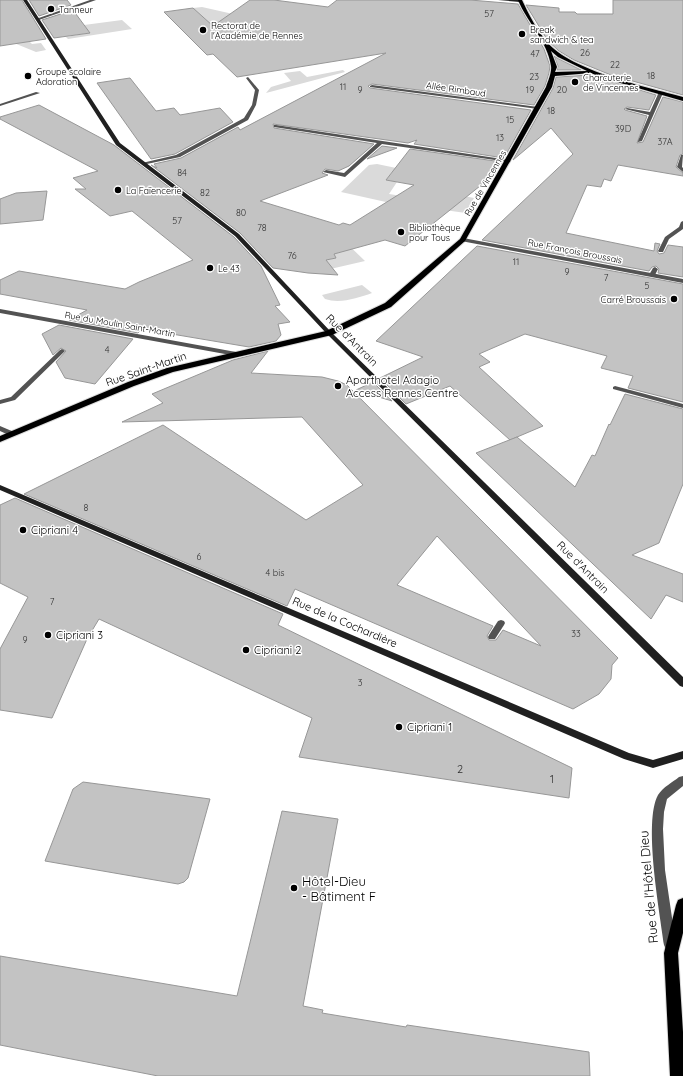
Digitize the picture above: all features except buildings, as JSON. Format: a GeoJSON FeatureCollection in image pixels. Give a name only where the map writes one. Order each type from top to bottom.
{"type":"FeatureCollection","features":[{"type":"Feature","properties":{"kind":"main road","name":"Rue d'Antrain"},"geometry":{"type":"LineString","coordinates":[[26,0],[118,144],[237,235],[329,333],[683,683]]}},
{"type":"Feature","properties":{"kind":"main road"},"geometry":{"type":"LineString","coordinates":[[500,0],[520,1],[526,14],[546,44],[554,67],[553,74],[577,71],[591,72]]}},
{"type":"Feature","properties":{"kind":"main road"},"geometry":{"type":"LineString","coordinates":[[546,44],[560,56],[591,72],[683,99]]}},
{"type":"Feature","properties":{"kind":"main road","name":"Rue de Vincennes"},"geometry":{"type":"LineString","coordinates":[[329,333],[388,304],[463,240],[538,108],[549,87],[553,74]]}},
{"type":"Feature","properties":{"kind":"main road","name":"Rue Saint-Martin"},"geometry":{"type":"LineString","coordinates":[[0,439],[170,370],[329,333]]}},
{"type":"Feature","properties":{"kind":"main road","name":"Rue de la Cochardière"},"geometry":{"type":"LineString","coordinates":[[0,487],[627,756],[653,764],[683,755]]}},
{"type":"Feature","properties":{"kind":"main road","name":"Rue de l'Hôtel Dieu"},"geometry":{"type":"LineString","coordinates":[[678,1076],[671,953],[683,905]]}},
{"type":"Feature","properties":{"kind":"street"},"geometry":{"type":"LineString","coordinates":[[38,19],[94,0]]}},
{"type":"Feature","properties":{"kind":"street"},"geometry":{"type":"LineString","coordinates":[[144,164],[178,156],[246,119],[254,105],[257,90],[248,78]]}},
{"type":"Feature","properties":{"kind":"street","name":"Allée Rimbaud"},"geometry":{"type":"LineString","coordinates":[[372,86],[538,108]]}},
{"type":"Feature","properties":{"kind":"street"},"geometry":{"type":"LineString","coordinates":[[0,105],[38,93]]}},
{"type":"Feature","properties":{"kind":"street"},"geometry":{"type":"LineString","coordinates":[[640,141],[661,93]]}},
{"type":"Feature","properties":{"kind":"street"},"geometry":{"type":"LineString","coordinates":[[627,109],[652,114]]}},
{"type":"Feature","properties":{"kind":"street"},"geometry":{"type":"LineString","coordinates":[[276,126],[509,161]]}},
{"type":"Feature","properties":{"kind":"street"},"geometry":{"type":"LineString","coordinates":[[326,172],[345,175],[381,142]]}},
{"type":"Feature","properties":{"kind":"street"},"geometry":{"type":"LineString","coordinates":[[683,156],[678,167],[683,170]]}},
{"type":"Feature","properties":{"kind":"street"},"geometry":{"type":"LineString","coordinates":[[661,251],[667,238],[681,228],[683,223]]}},
{"type":"Feature","properties":{"kind":"street","name":"Rue François Broussais"},"geometry":{"type":"LineString","coordinates":[[463,240],[654,272],[683,281]]}},
{"type":"Feature","properties":{"kind":"street","name":"Rue du Moulin Saint-Martin"},"geometry":{"type":"LineString","coordinates":[[0,311],[236,354]]}},
{"type":"Feature","properties":{"kind":"street"},"geometry":{"type":"LineString","coordinates":[[0,402],[13,399],[62,351]]}},
{"type":"Feature","properties":{"kind":"street"},"geometry":{"type":"LineString","coordinates":[[615,388],[683,406]]}},
{"type":"Feature","properties":{"kind":"street"},"geometry":{"type":"LineString","coordinates":[[0,428],[11,434]]}},
{"type":"Feature","properties":{"kind":"street"},"geometry":{"type":"LineString","coordinates":[[492,637],[501,623]]}},
{"type":"Feature","properties":{"kind":"street","name":"Rue de l'Hôtel Dieu"},"geometry":{"type":"LineString","coordinates":[[671,953],[659,861],[658,816],[663,797],[683,780]]}},
{"type":"Feature","properties":{"kind":"shaded area"},"geometry":{"type":"Polygon","coordinates":[[[202,7],[233,14],[235,47],[193,8],[202,7]]]}},
{"type":"Feature","properties":{"kind":"shaded area"},"geometry":{"type":"Polygon","coordinates":[[[122,20],[132,29],[68,39],[66,37],[89,33],[84,25],[122,20]]]}},
{"type":"Feature","properties":{"kind":"shaded area"},"geometry":{"type":"Polygon","coordinates":[[[9,41],[29,41],[32,44],[41,43],[46,50],[36,52],[9,41]]]}},
{"type":"Feature","properties":{"kind":"shaded area"},"geometry":{"type":"Polygon","coordinates":[[[343,70],[345,72],[266,93],[271,87],[291,81],[284,73],[300,71],[307,77],[343,70]]]}},
{"type":"Feature","properties":{"kind":"shaded area"},"geometry":{"type":"Polygon","coordinates":[[[377,164],[401,169],[401,174],[392,172],[386,180],[397,182],[389,194],[421,199],[459,195],[474,198],[466,213],[386,202],[341,192],[369,165],[377,164]]]}},
{"type":"Feature","properties":{"kind":"shaded area"},"geometry":{"type":"Polygon","coordinates":[[[336,233],[365,261],[326,270],[326,260],[336,258],[334,254],[341,252],[336,233]]]}},
{"type":"Feature","properties":{"kind":"shaded area"},"geometry":{"type":"Polygon","coordinates":[[[362,285],[372,293],[343,301],[325,299],[322,295],[362,285]]]}},
{"type":"Feature","properties":{"kind":"place","name":"Tanneur"},"geometry":{"type":"Point","coordinates":[51,9]}},
{"type":"Feature","properties":{"kind":"place","name":"Rectorat de l'Académie de Rennes"},"geometry":{"type":"Point","coordinates":[203,30]}},
{"type":"Feature","properties":{"kind":"place","name":"Break sandwich & tea"},"geometry":{"type":"Point","coordinates":[522,34]}},
{"type":"Feature","properties":{"kind":"place","name":"Groupe scolaire Adoration"},"geometry":{"type":"Point","coordinates":[28,76]}},
{"type":"Feature","properties":{"kind":"place","name":"Charcuterie de Vincennes"},"geometry":{"type":"Point","coordinates":[575,82]}},
{"type":"Feature","properties":{"kind":"place","name":"La Faïencerie"},"geometry":{"type":"Point","coordinates":[118,190]}},
{"type":"Feature","properties":{"kind":"place","name":"Bibliothèque pour Tous"},"geometry":{"type":"Point","coordinates":[401,232]}},
{"type":"Feature","properties":{"kind":"place","name":"Le 43"},"geometry":{"type":"Point","coordinates":[210,268]}},
{"type":"Feature","properties":{"kind":"place","name":"Carré Broussais"},"geometry":{"type":"Point","coordinates":[674,299]}},
{"type":"Feature","properties":{"kind":"place","name":"Aparthotel Adagio Access Rennes Centre"},"geometry":{"type":"Point","coordinates":[338,386]}},
{"type":"Feature","properties":{"kind":"place","name":"Cipriani 4"},"geometry":{"type":"Point","coordinates":[23,530]}},
{"type":"Feature","properties":{"kind":"place","name":"Cipriani 3"},"geometry":{"type":"Point","coordinates":[48,635]}},
{"type":"Feature","properties":{"kind":"place","name":"Cipriani 2"},"geometry":{"type":"Point","coordinates":[246,650]}},
{"type":"Feature","properties":{"kind":"place","name":"Cipriani 1"},"geometry":{"type":"Point","coordinates":[399,727]}},
{"type":"Feature","properties":{"kind":"place","name":"Hôtel-Dieu - Bâtiment F"},"geometry":{"type":"Point","coordinates":[294,888]}}]}
